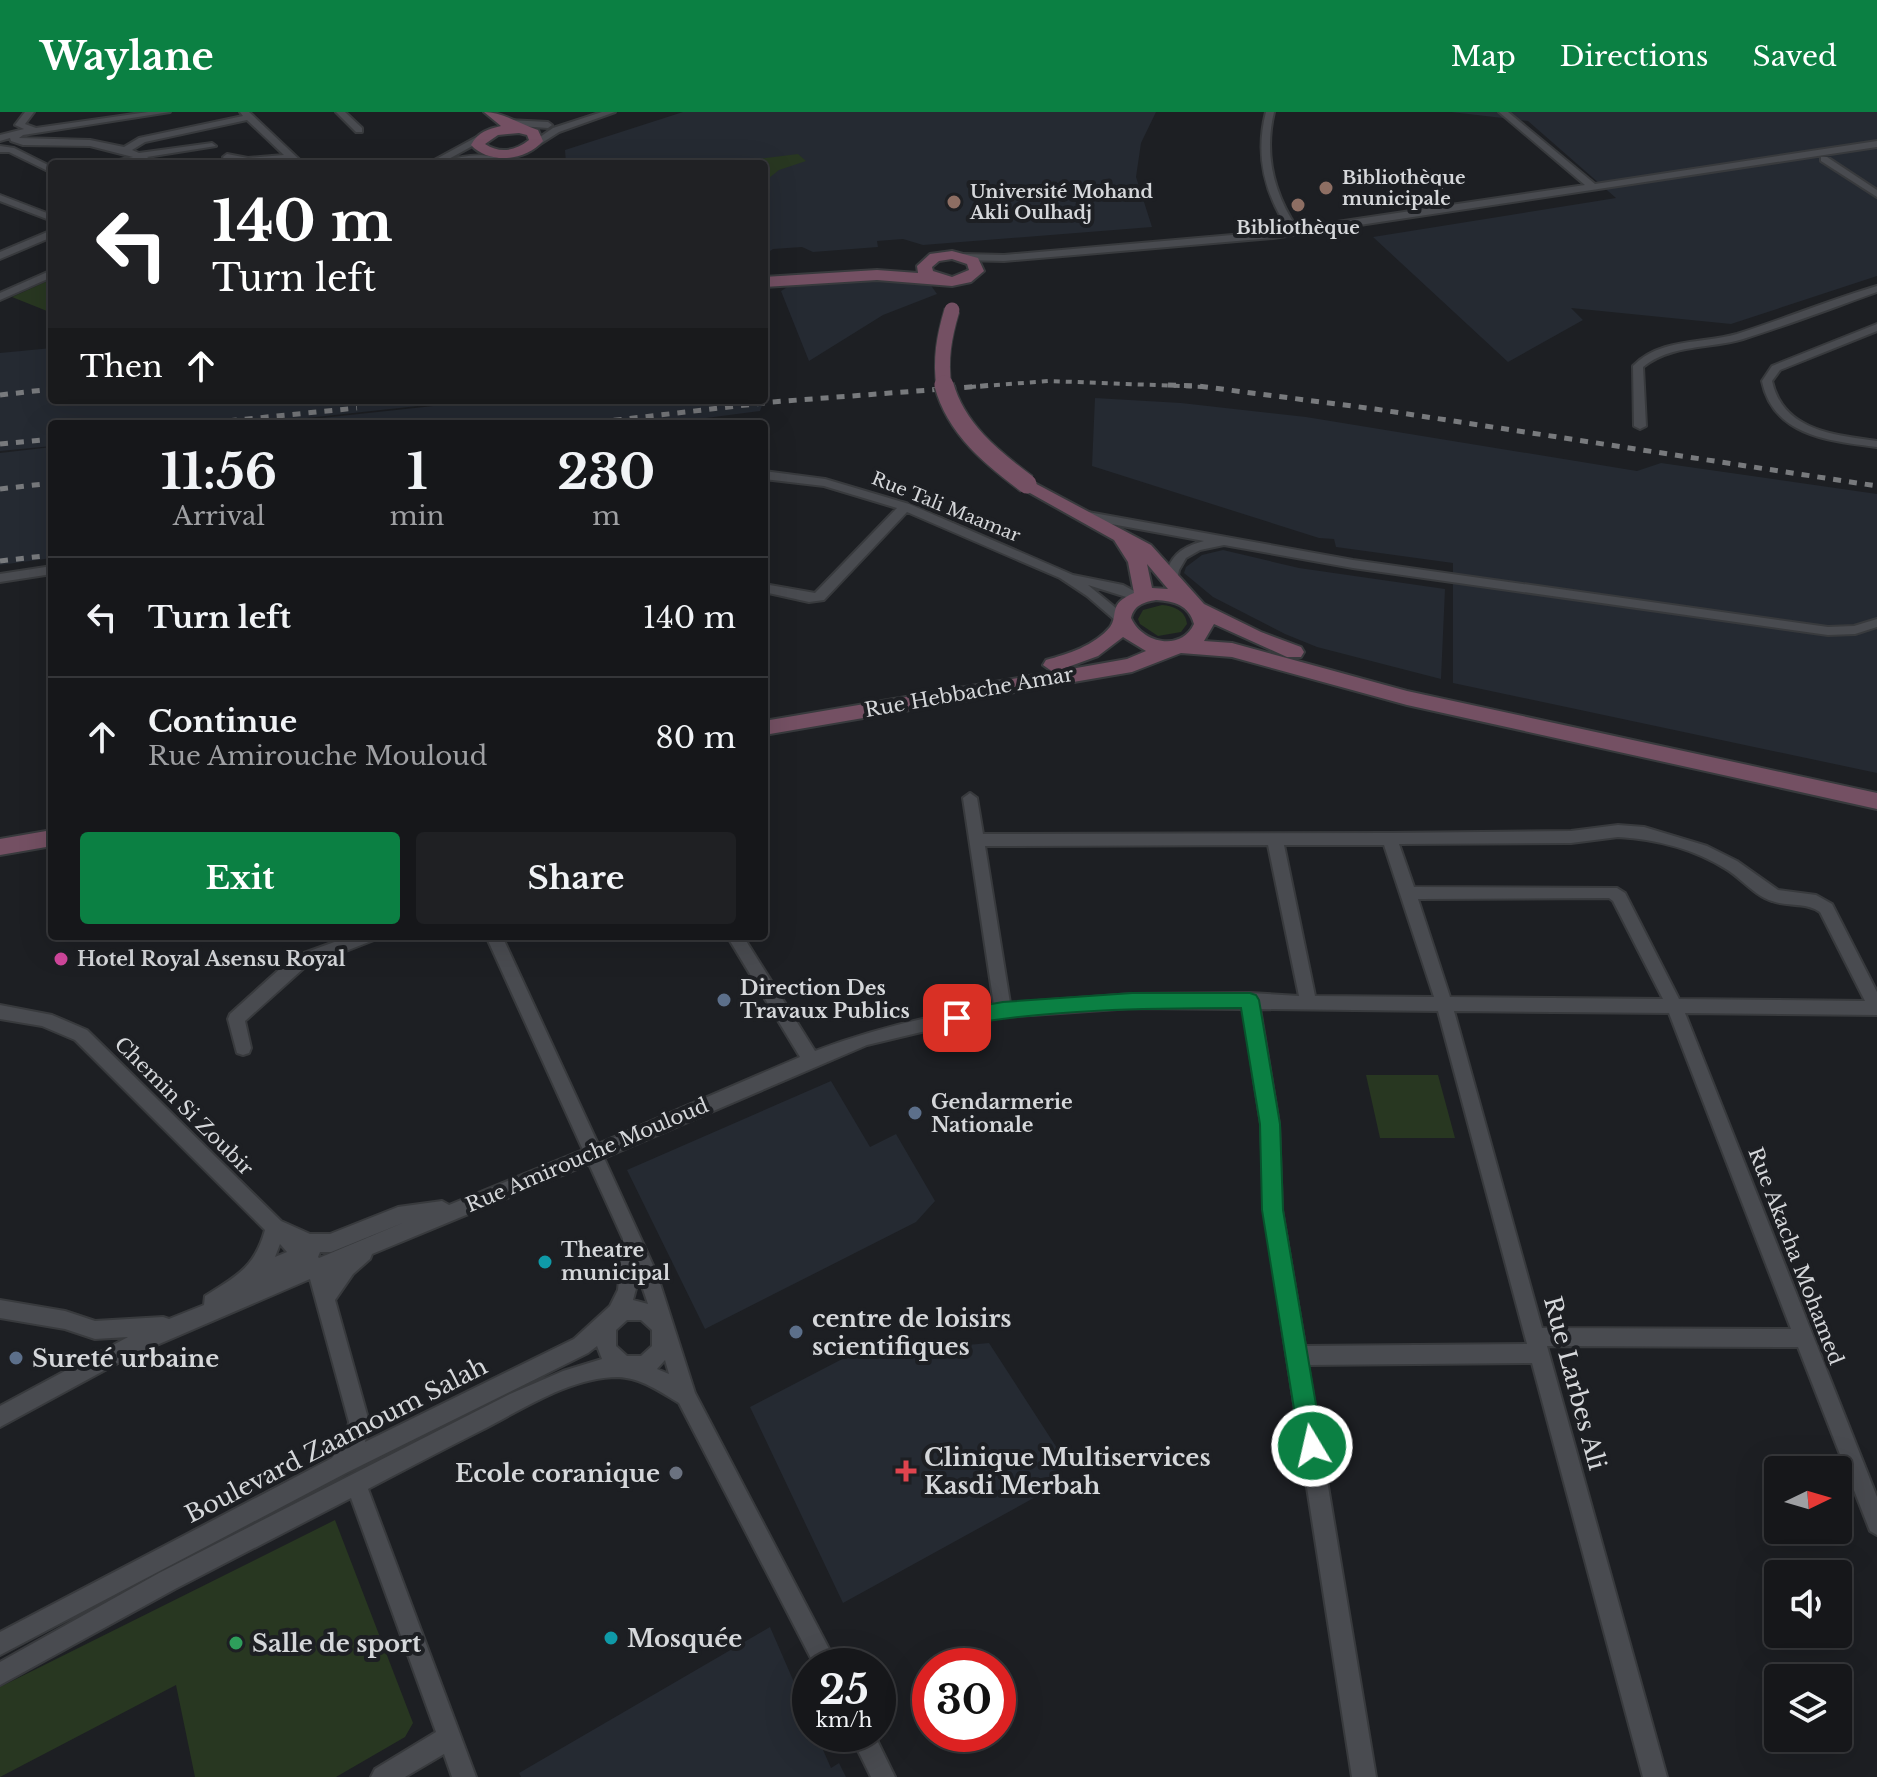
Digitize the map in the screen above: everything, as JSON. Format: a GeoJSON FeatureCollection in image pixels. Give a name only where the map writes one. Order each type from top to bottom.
{"type":"FeatureCollection","features":[{"type":"Feature","properties":{"kind":"main road"},"geometry":{"type":"LineString","coordinates":[[474,112],[486,126],[478,145],[490,153],[512,153],[533,145]]}},
{"type":"Feature","properties":{"kind":"main road"},"geometry":{"type":"LineString","coordinates":[[490,112],[502,122],[533,133],[536,138],[522,160]]}},
{"type":"Feature","properties":{"kind":"main road"},"geometry":{"type":"LineString","coordinates":[[484,136],[496,131],[518,129]]}},
{"type":"Feature","properties":{"kind":"main road"},"geometry":{"type":"LineString","coordinates":[[768,279],[879,269],[946,255],[963,257],[976,264],[973,276],[952,310],[939,349],[940,366],[952,407],[976,444],[1027,484],[1144,549],[1203,617],[1203,631],[1190,643],[1175,647]]}},
{"type":"Feature","properties":{"kind":"main road"},"geometry":{"type":"LineString","coordinates":[[931,259],[924,269],[952,295],[952,310]]}},
{"type":"Feature","properties":{"kind":"main road"},"geometry":{"type":"LineString","coordinates":[[768,279],[877,275],[951,281],[973,276]]}},
{"type":"Feature","properties":{"kind":"main road"},"geometry":{"type":"LineString","coordinates":[[1116,532],[1137,562],[1141,596]]}},
{"type":"Feature","properties":{"kind":"main road"},"geometry":{"type":"LineString","coordinates":[[1877,787],[1383,679],[1316,660],[1254,637],[1166,594],[1141,596],[1126,606],[1122,622],[1131,635],[1145,644],[1232,650],[1421,701],[1877,801]]}},
{"type":"Feature","properties":{"kind":"main road","name":"Rue Hebbache Amar"},"geometry":{"type":"LineString","coordinates":[[768,716],[1070,661],[1103,643],[1122,622]]}},
{"type":"Feature","properties":{"kind":"main road","name":"Rue Hebbache Amar"},"geometry":{"type":"LineString","coordinates":[[768,727],[1132,665],[1175,647]]}},
{"type":"Feature","properties":{"kind":"main road"},"geometry":{"type":"LineString","coordinates":[[1132,665],[1197,655],[1271,660]]}},
{"type":"Feature","properties":{"kind":"main road"},"geometry":{"type":"LineString","coordinates":[[0,847],[48,839]]}},
{"type":"Feature","properties":{"kind":"main road"},"geometry":{"type":"LineString","coordinates":[[0,859],[48,851]]}},
{"type":"Feature","properties":{"kind":"street"},"geometry":{"type":"LineString","coordinates":[[30,112],[19,125],[36,130]]}},
{"type":"Feature","properties":{"kind":"street"},"geometry":{"type":"LineString","coordinates":[[59,126],[78,112]]}},
{"type":"Feature","properties":{"kind":"street"},"geometry":{"type":"LineString","coordinates":[[0,138],[59,126],[163,112]]}},
{"type":"Feature","properties":{"kind":"street"},"geometry":{"type":"LineString","coordinates":[[340,112],[359,130]]}},
{"type":"Feature","properties":{"kind":"street"},"geometry":{"type":"LineString","coordinates":[[518,129],[548,125],[590,112]]}},
{"type":"Feature","properties":{"kind":"street"},"geometry":{"type":"LineString","coordinates":[[533,145],[556,130],[611,112]]}},
{"type":"Feature","properties":{"kind":"street"},"geometry":{"type":"LineString","coordinates":[[1270,112],[1262,154],[1285,218],[1295,232]]}},
{"type":"Feature","properties":{"kind":"street"},"geometry":{"type":"LineString","coordinates":[[1503,112],[1593,187]]}},
{"type":"Feature","properties":{"kind":"street"},"geometry":{"type":"LineString","coordinates":[[126,150],[149,138],[246,115],[295,160]]}},
{"type":"Feature","properties":{"kind":"street"},"geometry":{"type":"LineString","coordinates":[[502,122],[525,126],[548,125]]}},
{"type":"Feature","properties":{"kind":"street"},"geometry":{"type":"LineString","coordinates":[[16,134],[14,139],[23,142],[85,140],[126,150],[148,160]]}},
{"type":"Feature","properties":{"kind":"street"},"geometry":{"type":"LineString","coordinates":[[439,160],[484,136]]}},
{"type":"Feature","properties":{"kind":"street"},"geometry":{"type":"LineString","coordinates":[[201,139],[226,158]]}},
{"type":"Feature","properties":{"kind":"street"},"geometry":{"type":"LineString","coordinates":[[963,257],[1004,258],[1295,232],[1877,144]]}},
{"type":"Feature","properties":{"kind":"street"},"geometry":{"type":"LineString","coordinates":[[127,160],[212,146]]}},
{"type":"Feature","properties":{"kind":"street"},"geometry":{"type":"LineString","coordinates":[[0,149],[11,150],[48,168]]}},
{"type":"Feature","properties":{"kind":"street"},"geometry":{"type":"LineString","coordinates":[[973,276],[1007,265],[1293,240],[1877,151]]}},
{"type":"Feature","properties":{"kind":"street"},"geometry":{"type":"LineString","coordinates":[[203,160],[226,158]]}},
{"type":"Feature","properties":{"kind":"street"},"geometry":{"type":"LineString","coordinates":[[1824,159],[1877,194]]}},
{"type":"Feature","properties":{"kind":"street"},"geometry":{"type":"LineString","coordinates":[[462,160],[495,160]]}},
{"type":"Feature","properties":{"kind":"street"},"geometry":{"type":"LineString","coordinates":[[0,198],[48,216]]}},
{"type":"Feature","properties":{"kind":"street"},"geometry":{"type":"LineString","coordinates":[[0,256],[48,235]]}},
{"type":"Feature","properties":{"kind":"street"},"geometry":{"type":"LineString","coordinates":[[0,297],[48,275]]}},
{"type":"Feature","properties":{"kind":"street"},"geometry":{"type":"LineString","coordinates":[[1640,426],[1638,366],[1646,358],[1663,351],[1735,337],[1877,289]]}},
{"type":"Feature","properties":{"kind":"street"},"geometry":{"type":"LineString","coordinates":[[1877,327],[1776,368],[1767,381],[1767,389],[1792,422],[1816,433],[1877,444]]}},
{"type":"Feature","properties":{"kind":"street","name":"Rue Tali Maamar"},"geometry":{"type":"LineString","coordinates":[[768,475],[794,477],[855,490],[905,507],[1064,575]]}},
{"type":"Feature","properties":{"kind":"street"},"geometry":{"type":"LineString","coordinates":[[768,589],[809,598],[819,597],[905,507]]}},
{"type":"Feature","properties":{"kind":"street"},"geometry":{"type":"LineString","coordinates":[[1088,516],[1353,564],[1828,631],[1855,630],[1877,623]]}},
{"type":"Feature","properties":{"kind":"street"},"geometry":{"type":"LineString","coordinates":[[1171,581],[1173,563],[1188,549],[1224,541]]}},
{"type":"Feature","properties":{"kind":"street"},"geometry":{"type":"LineString","coordinates":[[0,578],[48,571]]}},
{"type":"Feature","properties":{"kind":"street"},"geometry":{"type":"LineString","coordinates":[[1064,575],[1141,596]]}},
{"type":"Feature","properties":{"kind":"street"},"geometry":{"type":"LineString","coordinates":[[1064,575],[1092,593],[1122,622]]}},
{"type":"Feature","properties":{"kind":"street"},"geometry":{"type":"LineString","coordinates":[[970,798],[1003,1010]]}},
{"type":"Feature","properties":{"kind":"street"},"geometry":{"type":"LineString","coordinates":[[976,840],[1571,837],[1618,831],[1671,839],[1732,865],[1774,896],[1816,901],[1826,908],[1877,1008]]}},
{"type":"Feature","properties":{"kind":"street","name":"Rue Larbes Ali"},"geometry":{"type":"LineString","coordinates":[[1390,839],[1444,1003],[1655,1777]]}},
{"type":"Feature","properties":{"kind":"street"},"geometry":{"type":"LineString","coordinates":[[1275,840],[1308,1000]]}},
{"type":"Feature","properties":{"kind":"street","name":"Rue Akacha Mohamed"},"geometry":{"type":"LineString","coordinates":[[1406,893],[1612,892],[1619,897],[1674,1005],[1877,1524]]}},
{"type":"Feature","properties":{"kind":"street"},"geometry":{"type":"LineString","coordinates":[[243,1048],[236,1019],[299,962],[357,940]]}},
{"type":"Feature","properties":{"kind":"street"},"geometry":{"type":"LineString","coordinates":[[496,940],[648,1274],[686,1397],[818,1648]]}},
{"type":"Feature","properties":{"kind":"street"},"geometry":{"type":"LineString","coordinates":[[737,940],[811,1060]]}},
{"type":"Feature","properties":{"kind":"street"},"geometry":{"type":"LineString","coordinates":[[1250,1000],[1270,1124],[1273,1210],[1364,1777]]}},
{"type":"Feature","properties":{"kind":"street","name":"Rue Amirouche Mouloud"},"geometry":{"type":"LineString","coordinates":[[179,1324],[310,1261],[385,1239],[811,1060],[879,1036],[934,1022],[1003,1010],[1132,1001],[1308,1000],[1877,1008]]}},
{"type":"Feature","properties":{"kind":"street","name":"Chemin Si Zoubir"},"geometry":{"type":"LineString","coordinates":[[0,1012],[42,1018],[81,1035],[310,1261]]}},
{"type":"Feature","properties":{"kind":"street"},"geometry":{"type":"LineString","coordinates":[[0,1417],[122,1350],[179,1324],[257,1274],[310,1261],[331,1243],[398,1215],[459,1208]]}},
{"type":"Feature","properties":{"kind":"street"},"geometry":{"type":"LineString","coordinates":[[257,1274],[268,1256],[275,1227],[309,1243],[331,1243]]}},
{"type":"Feature","properties":{"kind":"street"},"geometry":{"type":"LineString","coordinates":[[631,1235],[631,1276],[615,1319],[605,1335],[607,1353],[619,1364],[663,1380],[686,1397]]}},
{"type":"Feature","properties":{"kind":"street"},"geometry":{"type":"LineString","coordinates":[[324,1299],[346,1268],[385,1239]]}},
{"type":"Feature","properties":{"kind":"street"},"geometry":{"type":"LineString","coordinates":[[310,1261],[359,1422],[355,1443],[339,1466]]}},
{"type":"Feature","properties":{"kind":"street"},"geometry":{"type":"LineString","coordinates":[[0,1309],[65,1320],[95,1330],[179,1324]]}},
{"type":"Feature","properties":{"kind":"street"},"geometry":{"type":"LineString","coordinates":[[0,1674],[167,1581],[530,1395],[600,1369],[648,1361],[656,1354],[663,1337],[662,1327],[654,1315],[639,1310],[615,1319]]}},
{"type":"Feature","properties":{"kind":"street","name":"Boulevard Zaamoum Salah"},"geometry":{"type":"LineString","coordinates":[[0,1644],[339,1466],[581,1346],[615,1319]]}},
{"type":"Feature","properties":{"kind":"street"},"geometry":{"type":"LineString","coordinates":[[1297,1356],[1538,1345],[1804,1338]]}},
{"type":"Feature","properties":{"kind":"street"},"geometry":{"type":"LineString","coordinates":[[356,1484],[464,1777]]}},
{"type":"Feature","properties":{"kind":"street"},"geometry":{"type":"LineString","coordinates":[[383,1777],[448,1738]]}},
{"type":"Feature","properties":{"kind":"street"},"geometry":{"type":"LineString","coordinates":[[871,1752],[883,1777]]}},
{"type":"Feature","properties":{"kind":"shaded area","name":"Université Mohand Akli Oulhadj"},"geometry":{"type":"Polygon","coordinates":[[[683,112],[1156,112],[1141,143],[1136,177],[1152,227],[923,245],[903,239],[877,241],[878,247],[813,252],[802,247],[773,249],[768,252],[768,160],[566,160],[565,150],[683,112]]]}},
{"type":"Feature","properties":{"kind":"shaded area"},"geometry":{"type":"Polygon","coordinates":[[[1451,112],[1877,112],[1877,276],[1731,324],[1571,308],[1583,320],[1508,362],[1373,237],[1616,198],[1528,121],[1451,112]]]}},
{"type":"Feature","properties":{"kind":"shaded area"},"geometry":{"type":"Polygon","coordinates":[[[913,280],[930,284],[937,294],[883,315],[809,361],[781,291],[792,284],[913,280]]]}},
{"type":"Feature","properties":{"kind":"shaded area"},"geometry":{"type":"Polygon","coordinates":[[[48,348],[48,404],[436,404],[289,420],[48,420],[48,446],[0,451],[0,353],[48,348]]]}},
{"type":"Feature","properties":{"kind":"shaded area"},"geometry":{"type":"Polygon","coordinates":[[[1095,398],[1181,403],[1306,417],[1637,471],[1661,463],[1877,494],[1877,773],[1453,683],[1453,563],[1336,547],[1334,539],[1319,538],[1092,466],[1095,398]]]}},
{"type":"Feature","properties":{"kind":"shaded area"},"geometry":{"type":"Polygon","coordinates":[[[452,404],[763,404],[760,411],[691,420],[303,420],[452,404]]]}},
{"type":"Feature","properties":{"kind":"shaded area"},"geometry":{"type":"Polygon","coordinates":[[[48,447],[48,559],[0,565],[0,453],[48,447]]]}},
{"type":"Feature","properties":{"kind":"shaded area"},"geometry":{"type":"Polygon","coordinates":[[[1223,550],[1299,568],[1445,589],[1441,679],[1317,647],[1213,597],[1184,573],[1186,567],[1202,555],[1223,550]]]}},
{"type":"Feature","properties":{"kind":"shaded area"},"geometry":{"type":"Polygon","coordinates":[[[831,1081],[870,1147],[896,1134],[935,1201],[916,1222],[705,1329],[627,1170],[831,1081]]]}},
{"type":"Feature","properties":{"kind":"shaded area"},"geometry":{"type":"Polygon","coordinates":[[[989,1343],[1066,1462],[1041,1494],[843,1603],[750,1407],[848,1356],[989,1343]]]}},
{"type":"Feature","properties":{"kind":"shaded area"},"geometry":{"type":"Polygon","coordinates":[[[770,1627],[792,1678],[792,1752],[824,1752],[831,1768],[839,1763],[846,1777],[521,1777],[519,1773],[770,1627]]]}},
{"type":"Feature","properties":{"kind":"green space"},"geometry":{"type":"Polygon","coordinates":[[[798,154],[806,161],[779,170],[768,179],[768,160],[757,159],[798,154]]]}},
{"type":"Feature","properties":{"kind":"green space"},"geometry":{"type":"Polygon","coordinates":[[[48,281],[48,311],[12,297],[48,281]]]}},
{"type":"Feature","properties":{"kind":"green space"},"geometry":{"type":"Polygon","coordinates":[[[1162,605],[1182,613],[1187,624],[1181,632],[1158,636],[1140,624],[1138,619],[1143,610],[1162,605]]]}},
{"type":"Feature","properties":{"kind":"green space"},"geometry":{"type":"Polygon","coordinates":[[[1366,1075],[1438,1075],[1455,1138],[1380,1138],[1366,1075]]]}},
{"type":"Feature","properties":{"kind":"green space","name":"Salle de sport"},"geometry":{"type":"Polygon","coordinates":[[[335,1520],[413,1723],[405,1737],[336,1777],[195,1777],[176,1685],[0,1777],[0,1687],[335,1520]]]}},
{"type":"Feature","properties":{"kind":"railway"},"geometry":{"type":"LineString","coordinates":[[970,387],[1049,381],[1206,387]]}},
{"type":"Feature","properties":{"kind":"railway"},"geometry":{"type":"LineString","coordinates":[[768,402],[996,385]]}},
{"type":"Feature","properties":{"kind":"railway"},"geometry":{"type":"LineString","coordinates":[[1168,385],[1206,387]]}},
{"type":"Feature","properties":{"kind":"railway"},"geometry":{"type":"LineString","coordinates":[[1206,387],[1375,409],[1877,486]]}},
{"type":"Feature","properties":{"kind":"railway"},"geometry":{"type":"LineString","coordinates":[[0,395],[48,389]]}},
{"type":"Feature","properties":{"kind":"railway"},"geometry":{"type":"LineString","coordinates":[[617,420],[755,404]]}},
{"type":"Feature","properties":{"kind":"railway"},"geometry":{"type":"LineString","coordinates":[[237,420],[357,408]]}},
{"type":"Feature","properties":{"kind":"railway"},"geometry":{"type":"LineString","coordinates":[[0,444],[48,439]]}},
{"type":"Feature","properties":{"kind":"railway"},"geometry":{"type":"LineString","coordinates":[[0,489],[48,483]]}},
{"type":"Feature","properties":{"kind":"railway"},"geometry":{"type":"LineString","coordinates":[[0,561],[48,555]]}},
{"type":"Feature","properties":{"kind":"place","name":"Bibliothèque municipale"},"geometry":{"type":"Point","coordinates":[1326,188]}},
{"type":"Feature","properties":{"kind":"place","name":"Université Mohand Akli Oulhadj"},"geometry":{"type":"Point","coordinates":[954,202]}},
{"type":"Feature","properties":{"kind":"place","name":"Bibliothèque"},"geometry":{"type":"Point","coordinates":[1298,205]}},
{"type":"Feature","properties":{"kind":"place","name":"Hotel Royal Asensu Royal"},"geometry":{"type":"Point","coordinates":[61,959]}},
{"type":"Feature","properties":{"kind":"place","name":"Direction Des Travaux Publics"},"geometry":{"type":"Point","coordinates":[724,1000]}},
{"type":"Feature","properties":{"kind":"place","name":"Gendarmerie Nationale"},"geometry":{"type":"Point","coordinates":[915,1113]}},
{"type":"Feature","properties":{"kind":"place","name":"Theatre municipal"},"geometry":{"type":"Point","coordinates":[545,1262]}},
{"type":"Feature","properties":{"kind":"place","name":"centre de loisirs scientifiques"},"geometry":{"type":"Point","coordinates":[796,1332]}},
{"type":"Feature","properties":{"kind":"place","name":"Sureté urbaine"},"geometry":{"type":"Point","coordinates":[16,1358]}},
{"type":"Feature","properties":{"kind":"place","name":"Clinique Multiservices Kasdi Merbah"},"geometry":{"type":"Point","coordinates":[906,1471]}},
{"type":"Feature","properties":{"kind":"place","name":"Ecole coranique"},"geometry":{"type":"Point","coordinates":[676,1473]}},
{"type":"Feature","properties":{"kind":"place","name":"Mosquée"},"geometry":{"type":"Point","coordinates":[611,1638]}},
{"type":"Feature","properties":{"kind":"place","name":"Salle de sport"},"geometry":{"type":"Point","coordinates":[236,1643]}},
{"type":"Feature","properties":{"kind":"route"},"geometry":{"type":"LineString","coordinates":[[957,1018],[1043,1006],[1132,1001],[1250,1000],[1270,1124],[1273,1210],[1312,1446]]}}]}
